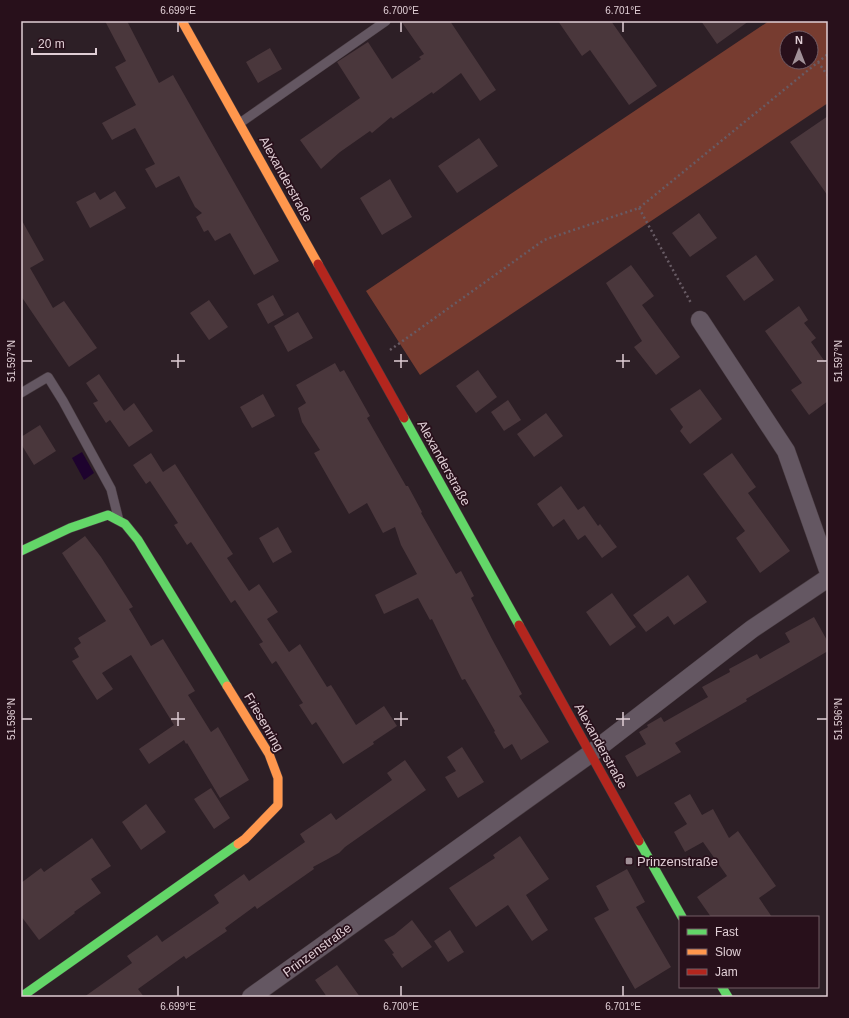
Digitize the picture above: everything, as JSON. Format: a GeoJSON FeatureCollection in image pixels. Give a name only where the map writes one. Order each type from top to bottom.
{"type":"FeatureCollection","features":[{"type":"Feature","properties":{"kind":"street","name":"Alexanderstraße"},"geometry":{"type":"LineString","coordinates":[[182,21],[374,362],[590,754],[681,916]]}},
{"type":"Feature","properties":{"kind":"street"},"geometry":{"type":"LineString","coordinates":[[700,320],[786,451],[828,570]]}},
{"type":"Feature","properties":{"kind":"street"},"geometry":{"type":"LineString","coordinates":[[21,551],[70,528],[108,515],[119,520]]}},
{"type":"Feature","properties":{"kind":"street","name":"Friesenring"},"geometry":{"type":"LineString","coordinates":[[22,997],[244,839],[278,805],[278,778],[269,754],[138,540],[125,524],[119,520]]}},
{"type":"Feature","properties":{"kind":"street","name":"Prinzenstraße"},"geometry":{"type":"LineString","coordinates":[[251,997],[590,754],[752,629],[828,578]]}},
{"type":"Feature","properties":{"kind":"street"},"geometry":{"type":"LineString","coordinates":[[723,988],[728,997]]}},
{"type":"Feature","properties":{"kind":"lane"},"geometry":{"type":"LineString","coordinates":[[240,123],[386,21]]}},
{"type":"Feature","properties":{"kind":"lane"},"geometry":{"type":"LineString","coordinates":[[21,392],[48,377],[63,400],[111,489],[119,520]]}},
{"type":"Feature","properties":{"kind":"path"},"geometry":{"type":"LineString","coordinates":[[819,61],[828,54]]}},
{"type":"Feature","properties":{"kind":"path"},"geometry":{"type":"LineString","coordinates":[[819,63],[828,76]]}},
{"type":"Feature","properties":{"kind":"path"},"geometry":{"type":"LineString","coordinates":[[374,362],[544,240],[640,208],[808,70]]}},
{"type":"Feature","properties":{"kind":"path"},"geometry":{"type":"LineString","coordinates":[[640,208],[700,320]]}},
{"type":"Feature","properties":{"kind":"shaded area"},"geometry":{"type":"Polygon","coordinates":[[[769,21],[828,21],[828,103],[420,375],[366,291],[769,21]]]}},
{"type":"Feature","properties":{"kind":"shaded area"},"geometry":{"type":"Polygon","coordinates":[[[82,452],[94,473],[84,480],[72,458],[82,452]]]}},
{"type":"Feature","properties":{"kind":"building"},"geometry":{"type":"Polygon","coordinates":[[[105,21],[127,21],[159,83],[173,75],[279,261],[254,275],[230,233],[215,241],[208,230],[204,232],[196,217],[202,213],[195,207],[179,176],[156,188],[145,169],[155,164],[135,128],[112,140],[102,123],[136,105],[115,67],[126,61],[105,21]]]}},
{"type":"Feature","properties":{"kind":"building"},"geometry":{"type":"Polygon","coordinates":[[[401,21],[450,21],[496,90],[480,101],[461,73],[433,94],[432,92],[393,119],[391,117],[372,133],[370,131],[340,152],[321,169],[300,140],[360,98],[337,62],[368,42],[392,79],[421,59],[419,57],[424,54],[401,21]]]}},
{"type":"Feature","properties":{"kind":"building"},"geometry":{"type":"Polygon","coordinates":[[[558,21],[611,21],[657,86],[629,105],[590,50],[582,56],[558,21]]]}},
{"type":"Feature","properties":{"kind":"building"},"geometry":{"type":"Polygon","coordinates":[[[701,21],[749,21],[717,44],[701,21]]]}},
{"type":"Feature","properties":{"kind":"building"},"geometry":{"type":"Polygon","coordinates":[[[270,48],[282,69],[258,83],[246,62],[270,48]]]}},
{"type":"Feature","properties":{"kind":"building"},"geometry":{"type":"Polygon","coordinates":[[[828,116],[828,196],[790,142],[828,116]]]}},
{"type":"Feature","properties":{"kind":"building"},"geometry":{"type":"Polygon","coordinates":[[[479,138],[498,166],[457,193],[438,166],[479,138]]]}},
{"type":"Feature","properties":{"kind":"building"},"geometry":{"type":"Polygon","coordinates":[[[390,179],[412,217],[382,235],[360,198],[390,179]]]}},
{"type":"Feature","properties":{"kind":"building"},"geometry":{"type":"Polygon","coordinates":[[[115,191],[126,208],[90,228],[76,202],[95,192],[100,200],[115,191]]]}},
{"type":"Feature","properties":{"kind":"building"},"geometry":{"type":"Polygon","coordinates":[[[699,213],[717,238],[690,257],[672,233],[699,213]]]}},
{"type":"Feature","properties":{"kind":"building"},"geometry":{"type":"Polygon","coordinates":[[[21,219],[44,260],[30,268],[53,308],[64,301],[97,348],[69,367],[21,296],[21,219]]]}},
{"type":"Feature","properties":{"kind":"building"},"geometry":{"type":"Polygon","coordinates":[[[756,255],[774,280],[744,301],[726,276],[756,255]]]}},
{"type":"Feature","properties":{"kind":"building"},"geometry":{"type":"Polygon","coordinates":[[[631,265],[654,296],[642,305],[680,357],[656,375],[634,347],[642,341],[606,283],[631,265]]]}},
{"type":"Feature","properties":{"kind":"building"},"geometry":{"type":"Polygon","coordinates":[[[273,295],[284,315],[268,324],[257,304],[273,295]]]}},
{"type":"Feature","properties":{"kind":"building"},"geometry":{"type":"Polygon","coordinates":[[[209,300],[228,327],[209,340],[190,313],[209,300]]]}},
{"type":"Feature","properties":{"kind":"building"},"geometry":{"type":"Polygon","coordinates":[[[799,306],[808,320],[804,323],[816,338],[811,342],[828,366],[828,401],[809,415],[791,390],[802,383],[765,331],[799,306]]]}},
{"type":"Feature","properties":{"kind":"building"},"geometry":{"type":"Polygon","coordinates":[[[298,312],[313,338],[288,352],[274,326],[298,312]]]}},
{"type":"Feature","properties":{"kind":"building"},"geometry":{"type":"Polygon","coordinates":[[[335,363],[340,372],[344,370],[370,416],[367,418],[406,486],[408,486],[422,512],[421,513],[456,574],[461,571],[474,596],[471,598],[522,694],[519,696],[549,742],[521,760],[512,744],[504,749],[465,679],[462,680],[432,619],[430,620],[418,598],[384,614],[375,595],[417,574],[401,545],[395,527],[383,533],[367,503],[349,514],[314,453],[320,450],[302,422],[298,408],[306,403],[296,385],[335,363]]]}},
{"type":"Feature","properties":{"kind":"building"},"geometry":{"type":"Polygon","coordinates":[[[478,370],[497,397],[476,413],[456,386],[478,370]]]}},
{"type":"Feature","properties":{"kind":"building"},"geometry":{"type":"Polygon","coordinates":[[[99,374],[124,411],[134,403],[153,431],[129,447],[110,420],[106,423],[93,403],[98,401],[86,383],[99,374]]]}},
{"type":"Feature","properties":{"kind":"building"},"geometry":{"type":"Polygon","coordinates":[[[700,389],[722,419],[690,444],[680,431],[683,427],[670,409],[700,389]]]}},
{"type":"Feature","properties":{"kind":"building"},"geometry":{"type":"Polygon","coordinates":[[[263,394],[275,416],[252,428],[240,407],[263,394]]]}},
{"type":"Feature","properties":{"kind":"building"},"geometry":{"type":"Polygon","coordinates":[[[508,400],[521,420],[504,431],[491,412],[508,400]]]}},
{"type":"Feature","properties":{"kind":"building"},"geometry":{"type":"Polygon","coordinates":[[[546,413],[563,436],[534,457],[517,434],[546,413]]]}},
{"type":"Feature","properties":{"kind":"building"},"geometry":{"type":"Polygon","coordinates":[[[40,425],[56,451],[34,465],[21,444],[21,437],[40,425]]]}},
{"type":"Feature","properties":{"kind":"building"},"geometry":{"type":"Polygon","coordinates":[[[151,453],[163,472],[175,464],[233,554],[227,558],[249,591],[259,584],[278,612],[267,619],[289,652],[300,644],[327,687],[331,685],[356,725],[384,706],[397,726],[373,742],[374,744],[343,764],[316,722],[312,725],[299,705],[303,703],[276,661],[272,664],[259,644],[263,642],[235,600],[231,603],[191,542],[187,545],[174,525],[178,523],[150,481],[146,484],[133,465],[151,453]]]}},
{"type":"Feature","properties":{"kind":"building"},"geometry":{"type":"Polygon","coordinates":[[[732,453],[756,487],[748,493],[790,551],[760,573],[736,538],[745,531],[703,474],[732,453]]]}},
{"type":"Feature","properties":{"kind":"building"},"geometry":{"type":"Polygon","coordinates":[[[561,486],[578,510],[584,506],[598,526],[600,524],[617,547],[602,558],[585,535],[578,540],[564,519],[553,527],[537,504],[561,486]]]}},
{"type":"Feature","properties":{"kind":"building"},"geometry":{"type":"Polygon","coordinates":[[[278,527],[292,552],[273,563],[259,538],[278,527]]]}},
{"type":"Feature","properties":{"kind":"building"},"geometry":{"type":"Polygon","coordinates":[[[85,536],[101,557],[133,607],[129,609],[151,646],[163,639],[195,691],[188,695],[211,732],[218,727],[249,780],[220,798],[184,740],[149,764],[139,749],[174,725],[131,655],[102,673],[113,689],[97,700],[72,661],[79,657],[74,648],[81,643],[78,638],[106,621],[62,553],[85,536]]]}},
{"type":"Feature","properties":{"kind":"building"},"geometry":{"type":"Polygon","coordinates":[[[688,575],[707,602],[674,625],[668,616],[646,632],[633,615],[688,575]]]}},
{"type":"Feature","properties":{"kind":"building"},"geometry":{"type":"Polygon","coordinates":[[[612,593],[636,627],[610,646],[586,612],[612,593]]]}},
{"type":"Feature","properties":{"kind":"building"},"geometry":{"type":"Polygon","coordinates":[[[814,617],[828,642],[828,651],[675,743],[681,752],[637,777],[625,756],[646,744],[639,732],[648,727],[647,725],[661,717],[664,722],[708,697],[702,687],[730,672],[729,669],[757,654],[760,659],[790,642],[785,633],[814,617]]]}},
{"type":"Feature","properties":{"kind":"building"},"geometry":{"type":"Polygon","coordinates":[[[462,747],[484,782],[458,798],[445,777],[456,771],[447,757],[462,747]]]}},
{"type":"Feature","properties":{"kind":"building"},"geometry":{"type":"Polygon","coordinates":[[[405,760],[426,790],[345,847],[339,853],[313,867],[314,869],[257,909],[255,906],[225,928],[227,931],[186,959],[184,956],[138,989],[144,997],[84,997],[132,963],[127,956],[157,935],[162,942],[219,903],[214,895],[244,874],[249,881],[305,842],[300,834],[331,813],[336,820],[392,780],[387,773],[405,760]]]}},
{"type":"Feature","properties":{"kind":"building"},"geometry":{"type":"Polygon","coordinates":[[[211,788],[230,818],[214,829],[194,799],[211,788]]]}},
{"type":"Feature","properties":{"kind":"building"},"geometry":{"type":"Polygon","coordinates":[[[690,794],[702,815],[713,809],[729,838],[738,831],[776,886],[759,898],[771,916],[710,916],[697,897],[727,876],[703,842],[685,852],[674,832],[687,824],[674,803],[690,794]]]}},
{"type":"Feature","properties":{"kind":"building"},"geometry":{"type":"Polygon","coordinates":[[[146,804],[166,832],[141,850],[122,822],[146,804]]]}},
{"type":"Feature","properties":{"kind":"building"},"geometry":{"type":"Polygon","coordinates":[[[520,836],[549,879],[526,895],[548,930],[532,941],[508,905],[476,927],[449,888],[495,858],[493,855],[520,836]]]}},
{"type":"Feature","properties":{"kind":"building"},"geometry":{"type":"Polygon","coordinates":[[[92,838],[111,866],[91,879],[101,893],[39,940],[21,916],[21,883],[41,868],[44,872],[92,838]]]}},
{"type":"Feature","properties":{"kind":"building"},"geometry":{"type":"Polygon","coordinates":[[[627,869],[645,902],[636,907],[671,967],[635,989],[594,918],[609,910],[596,886],[627,869]]]}},
{"type":"Feature","properties":{"kind":"building"},"geometry":{"type":"Polygon","coordinates":[[[412,920],[432,947],[402,968],[392,954],[394,953],[384,940],[394,935],[412,920]]]}},
{"type":"Feature","properties":{"kind":"building"},"geometry":{"type":"Polygon","coordinates":[[[450,930],[464,952],[448,962],[434,941],[450,930]]]}},
{"type":"Feature","properties":{"kind":"building"},"geometry":{"type":"Polygon","coordinates":[[[337,965],[360,997],[327,997],[315,980],[337,965]]]}},
{"type":"Feature","properties":{"kind":"traffic: fast"},"geometry":{"type":"LineString","coordinates":[[404,418],[519,625]]}},
{"type":"Feature","properties":{"kind":"traffic: fast"},"geometry":{"type":"LineString","coordinates":[[21,551],[70,528],[108,515],[125,524],[138,540],[227,686]]}},
{"type":"Feature","properties":{"kind":"traffic: fast"},"geometry":{"type":"LineString","coordinates":[[639,841],[681,916]]}},
{"type":"Feature","properties":{"kind":"traffic: fast"},"geometry":{"type":"LineString","coordinates":[[21,997],[238,844]]}},
{"type":"Feature","properties":{"kind":"traffic: fast"},"geometry":{"type":"LineString","coordinates":[[723,988],[728,997]]}},
{"type":"Feature","properties":{"kind":"traffic: slow"},"geometry":{"type":"LineString","coordinates":[[182,21],[318,264]]}},
{"type":"Feature","properties":{"kind":"traffic: slow"},"geometry":{"type":"LineString","coordinates":[[227,686],[269,754],[278,778],[278,805],[245,839],[238,844]]}},
{"type":"Feature","properties":{"kind":"traffic: jam"},"geometry":{"type":"LineString","coordinates":[[318,264],[404,418]]}},
{"type":"Feature","properties":{"kind":"traffic: jam"},"geometry":{"type":"LineString","coordinates":[[519,625],[639,841]]}},
{"type":"Feature","properties":{"kind":"place","name":"Prinzenstraße"},"geometry":{"type":"Point","coordinates":[629,861]}}]}
